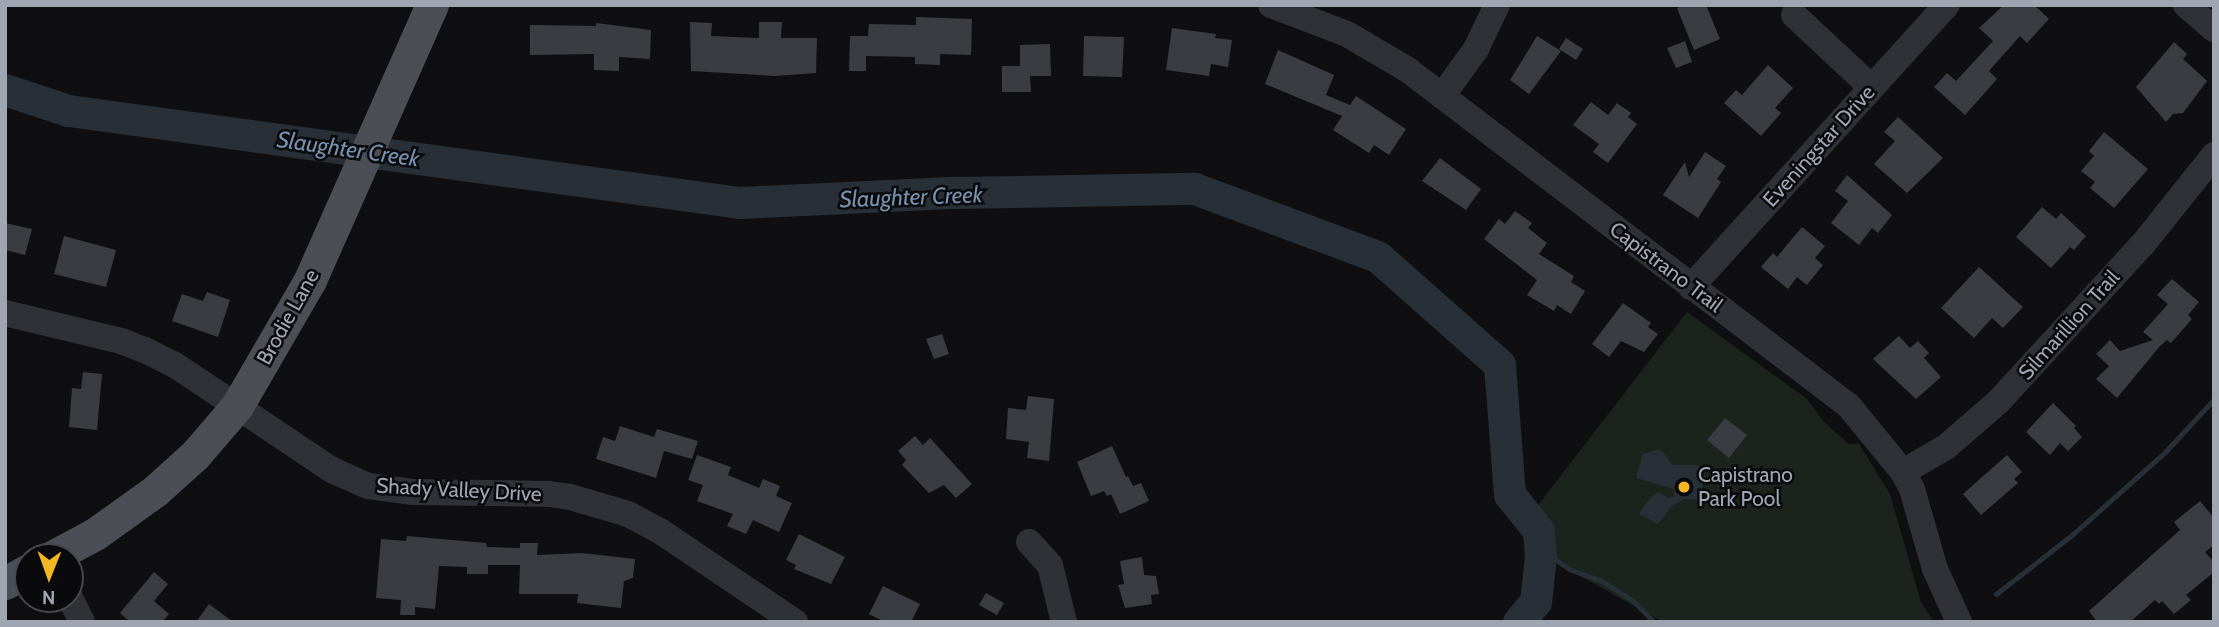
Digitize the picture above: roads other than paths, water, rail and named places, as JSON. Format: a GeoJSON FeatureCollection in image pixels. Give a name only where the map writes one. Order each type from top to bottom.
{"type":"FeatureCollection","features":[{"type":"Feature","properties":{"kind":"main road","name":"Brodie Lane"},"geometry":{"type":"LineString","coordinates":[[78,543],[155,491],[195,455],[237,406],[310,280],[386,114],[432,5]]}},
{"type":"Feature","properties":{"kind":"street","name":"Capistrano Trail"},"geometry":{"type":"LineString","coordinates":[[1271,5],[1347,34],[1408,70],[1849,407],[1903,472],[1918,505],[1943,592],[1959,622]]}},
{"type":"Feature","properties":{"kind":"street"},"geometry":{"type":"LineString","coordinates":[[1442,96],[1476,48],[1497,5]]}},
{"type":"Feature","properties":{"kind":"street","name":"Eveningstar Drive"},"geometry":{"type":"LineString","coordinates":[[1691,286],[1947,5]]}},
{"type":"Feature","properties":{"kind":"street"},"geometry":{"type":"LineString","coordinates":[[2186,5],[2214,29]]}},
{"type":"Feature","properties":{"kind":"street"},"geometry":{"type":"LineString","coordinates":[[1794,15],[1871,87]]}},
{"type":"Feature","properties":{"kind":"street","name":"Silmarillion Trail"},"geometry":{"type":"LineString","coordinates":[[1903,472],[1946,447],[1998,402],[2143,244],[2214,155]]}},
{"type":"Feature","properties":{"kind":"street","name":"Shady Valley Drive"},"geometry":{"type":"LineString","coordinates":[[5,313],[121,341],[145,350],[175,365],[332,470],[368,486],[412,492],[549,494],[570,497],[628,514],[660,531],[796,622]]}},
{"type":"Feature","properties":{"kind":"street"},"geometry":{"type":"LineString","coordinates":[[1029,542],[1050,565],[1064,622]]}},
{"type":"Feature","properties":{"kind":"waterway","name":"Slaughter Creek"},"geometry":{"type":"LineString","coordinates":[[5,90],[69,111],[740,203],[956,193],[1195,189],[1378,257],[1500,365],[1510,495],[1539,531],[1541,557],[1536,602],[1519,622]]}},
{"type":"Feature","properties":{"kind":"waterway"},"geometry":{"type":"LineString","coordinates":[[1996,594],[2073,534],[2166,451],[2214,399]]}},
{"type":"Feature","properties":{"kind":"waterway"},"geometry":{"type":"LineString","coordinates":[[1540,543],[1552,557],[1569,569],[1600,580],[1633,601],[1654,622]]}},
{"type":"Feature","properties":{"kind":"place","name":"Capistrano Park Pool"},"geometry":{"type":"Point","coordinates":[1684,487]}}]}
